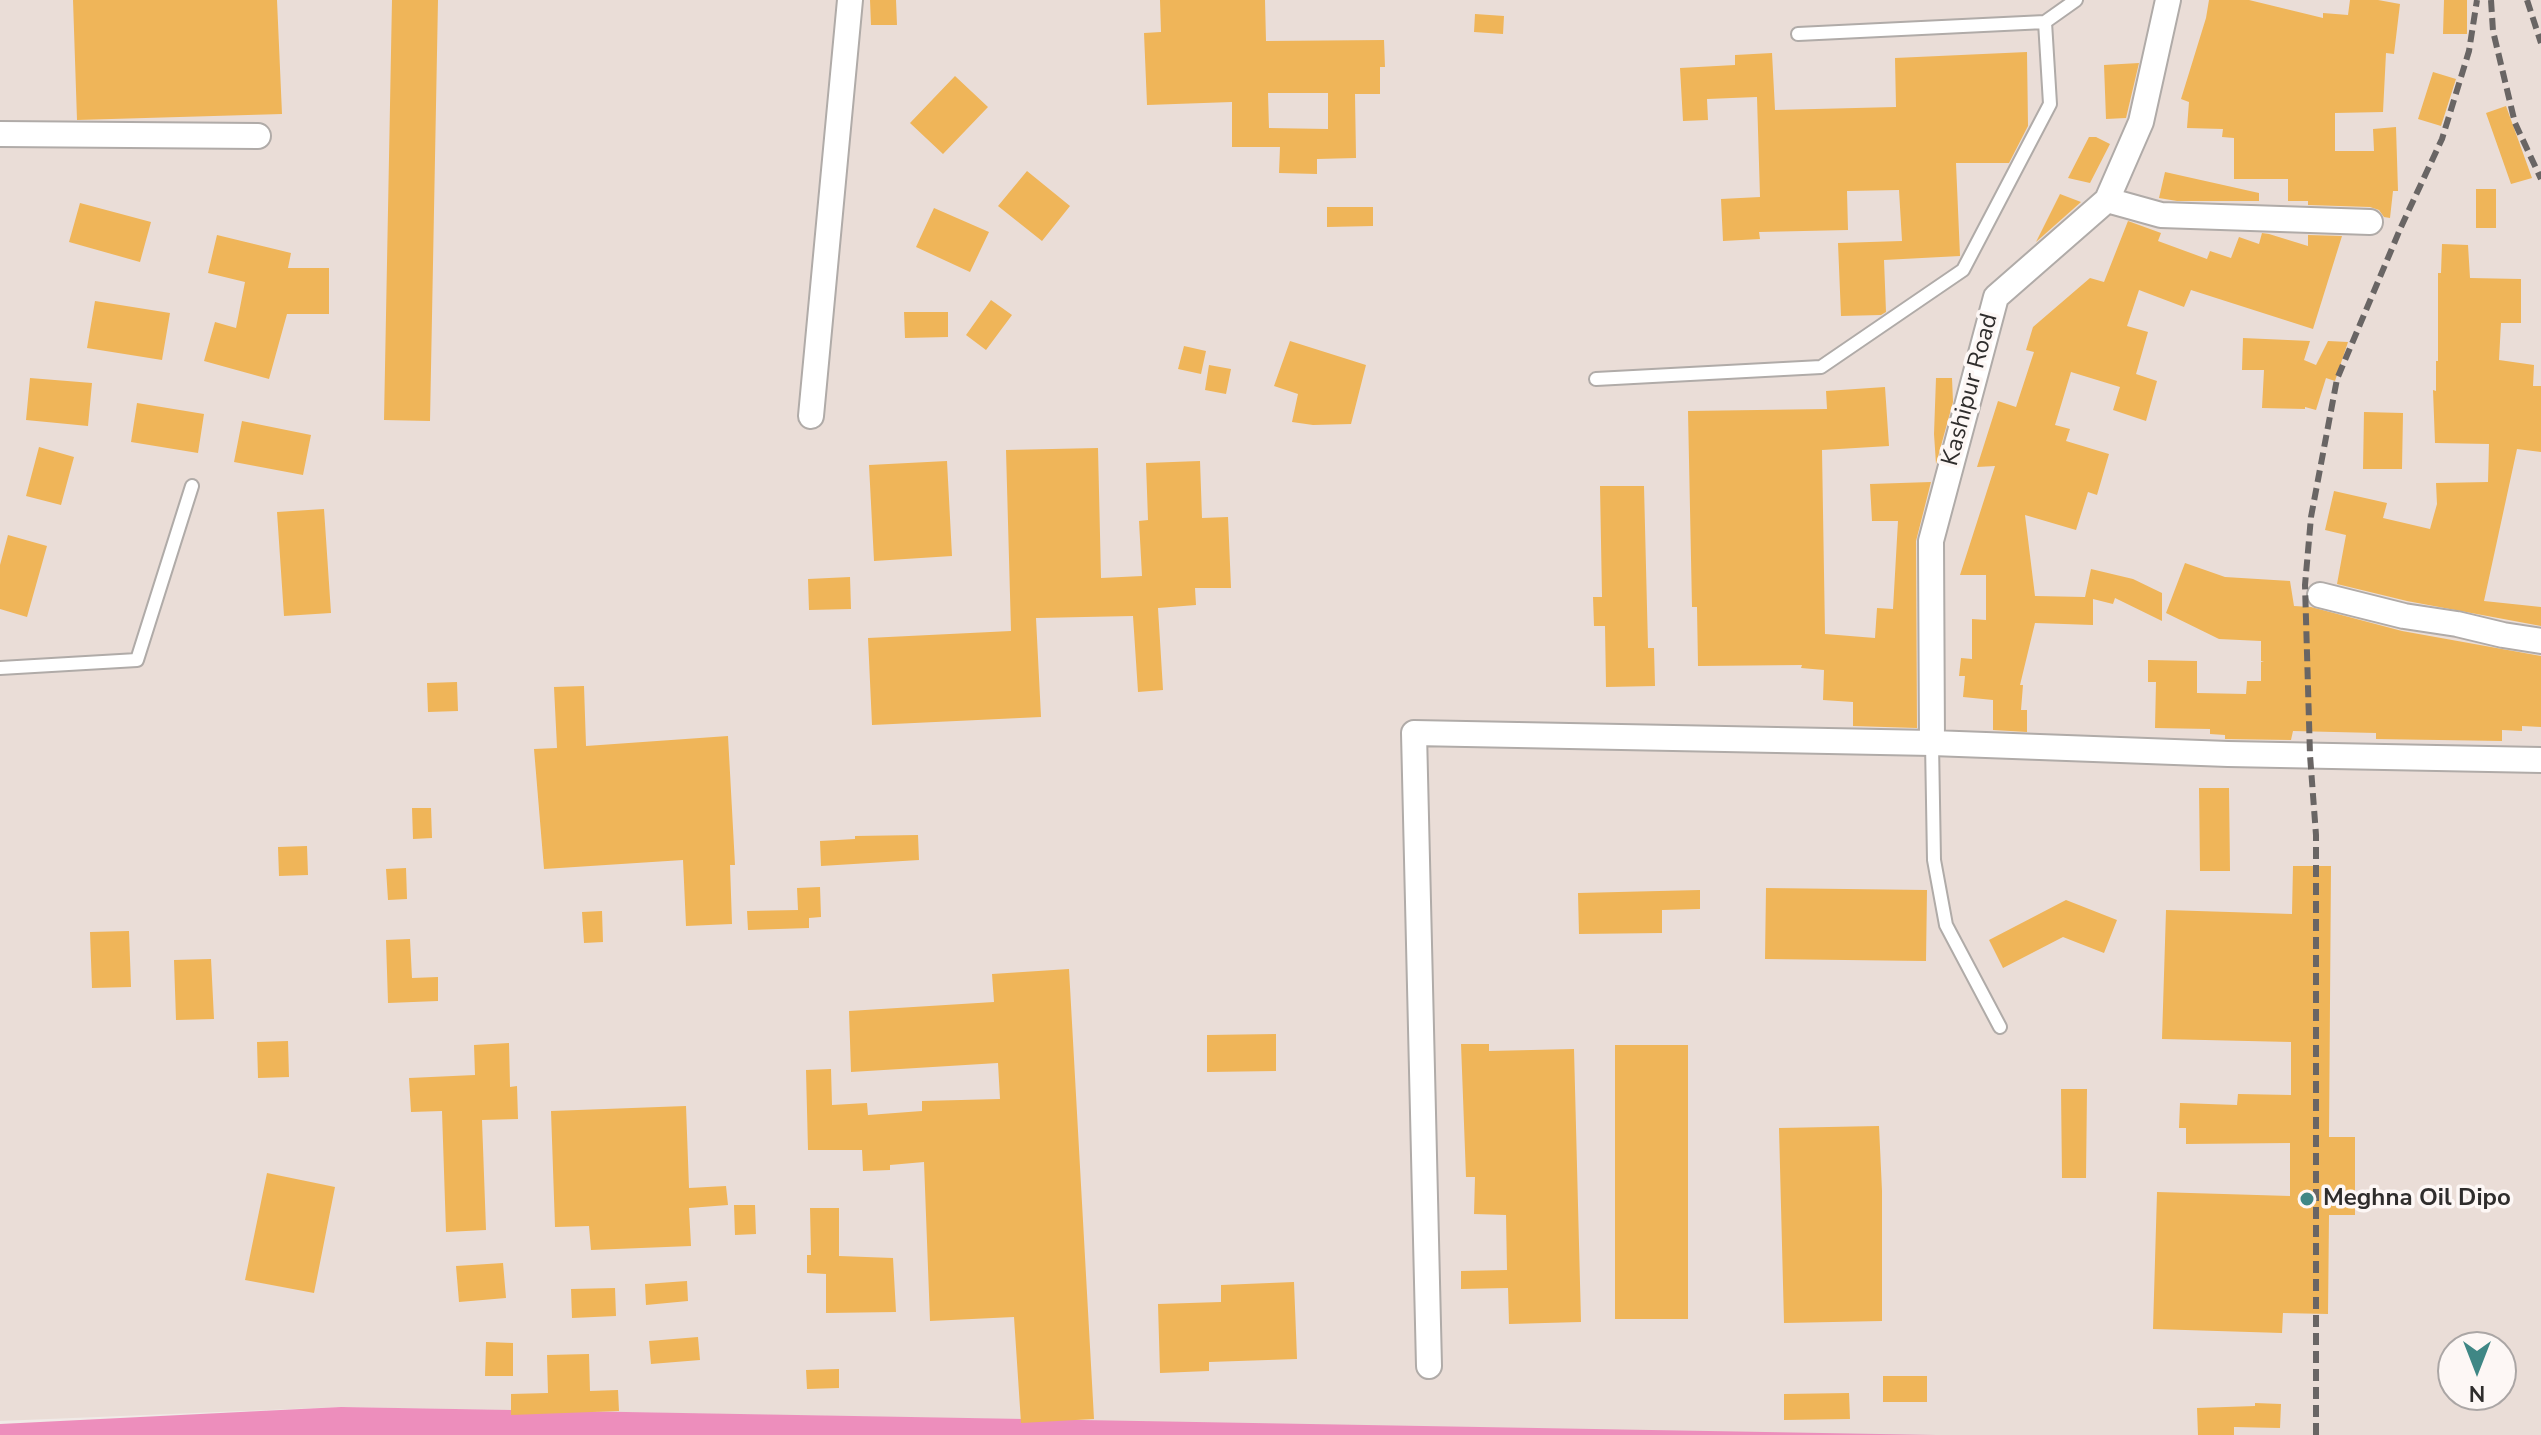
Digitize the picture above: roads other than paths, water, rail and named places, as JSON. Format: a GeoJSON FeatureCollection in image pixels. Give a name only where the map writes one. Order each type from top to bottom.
{"type":"FeatureCollection","features":[{"type":"Feature","properties":{"kind":"street"},"geometry":{"type":"LineString","coordinates":[[811,416],[850,0]]}},
{"type":"Feature","properties":{"kind":"street","name":"Kashipur Road"},"geometry":{"type":"LineString","coordinates":[[1932,743],[1931,541],[1996,297],[2107,200],[2141,122],[2168,0]]}},
{"type":"Feature","properties":{"kind":"street"},"geometry":{"type":"LineString","coordinates":[[0,134],[258,136]]}},
{"type":"Feature","properties":{"kind":"street"},"geometry":{"type":"LineString","coordinates":[[2107,200],[2161,215],[2370,222]]}},
{"type":"Feature","properties":{"kind":"street"},"geometry":{"type":"LineString","coordinates":[[2320,595],[2404,616],[2541,641]]}},
{"type":"Feature","properties":{"kind":"street"},"geometry":{"type":"LineString","coordinates":[[1429,1366],[1414,733],[1932,743],[2228,754],[2541,760]]}},
{"type":"Feature","properties":{"kind":"lane"},"geometry":{"type":"LineString","coordinates":[[1798,34],[2045,22],[2076,0]]}},
{"type":"Feature","properties":{"kind":"lane"},"geometry":{"type":"LineString","coordinates":[[1596,379],[1821,367],[1963,270],[2050,104],[2045,22]]}},
{"type":"Feature","properties":{"kind":"lane"},"geometry":{"type":"LineString","coordinates":[[0,668],[137,660],[192,486]]}},
{"type":"Feature","properties":{"kind":"lane"},"geometry":{"type":"LineString","coordinates":[[1932,743],[1934,860],[1946,925],[2000,1027]]}},
{"type":"Feature","properties":{"kind":"railway"},"geometry":{"type":"LineString","coordinates":[[2316,1435],[2316,835],[2310,755],[2305,585],[2311,517],[2337,379],[2442,139],[2469,51],[2477,0]]}},
{"type":"Feature","properties":{"kind":"railway"},"geometry":{"type":"LineString","coordinates":[[2491,0],[2493,31],[2515,123],[2541,179]]}},
{"type":"Feature","properties":{"kind":"railway"},"geometry":{"type":"LineString","coordinates":[[2527,0],[2541,43]]}},
{"type":"Feature","properties":{"kind":"place","name":"Meghna Oil Dipo"},"geometry":{"type":"Point","coordinates":[2307,1199]}}]}
